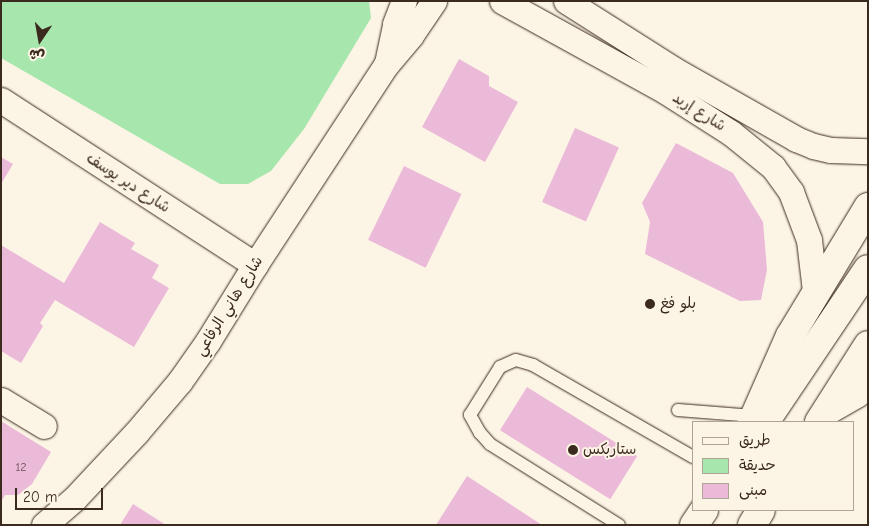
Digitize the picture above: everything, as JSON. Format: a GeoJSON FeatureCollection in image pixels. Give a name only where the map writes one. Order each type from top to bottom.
{"type":"FeatureCollection","features":[{"type":"Feature","properties":{"kind":"main road"},"geometry":{"type":"LineString","coordinates":[[757,420],[790,336],[868,206]]}},
{"type":"Feature","properties":{"kind":"main road"},"geometry":{"type":"LineString","coordinates":[[757,420],[868,269]]}},
{"type":"Feature","properties":{"kind":"main road"},"geometry":{"type":"LineString","coordinates":[[823,417],[868,345]]}},
{"type":"Feature","properties":{"kind":"main road"},"geometry":{"type":"LineString","coordinates":[[823,417],[856,394],[868,382]]}},
{"type":"Feature","properties":{"kind":"main road"},"geometry":{"type":"LineString","coordinates":[[694,525],[703,511]]}},
{"type":"Feature","properties":{"kind":"main road"},"geometry":{"type":"LineString","coordinates":[[752,525],[761,511]]}},
{"type":"Feature","properties":{"kind":"street","name":"شارع هاني الرفاعي"},"geometry":{"type":"LineString","coordinates":[[386,65],[395,24],[404,1]]}},
{"type":"Feature","properties":{"kind":"street","name":"شارع هاني الرفاعي"},"geometry":{"type":"LineString","coordinates":[[44,525],[74,499],[180,381],[208,341],[255,265],[386,65],[412,35],[434,1]]}},
{"type":"Feature","properties":{"kind":"street","name":"شارع إربد"},"geometry":{"type":"LineString","coordinates":[[502,1],[665,91],[731,133],[773,167],[791,192],[809,240],[816,291]]}},
{"type":"Feature","properties":{"kind":"street","name":"شارع إربد"},"geometry":{"type":"LineString","coordinates":[[566,1],[673,69],[796,138],[814,146],[831,150],[868,151]]}},
{"type":"Feature","properties":{"kind":"street","name":"شارع دير يوسف"},"geometry":{"type":"LineString","coordinates":[[1,100],[255,265]]}},
{"type":"Feature","properties":{"kind":"street"},"geometry":{"type":"LineString","coordinates":[[1,400],[44,426]]}},
{"type":"Feature","properties":{"kind":"lane"},"geometry":{"type":"LineString","coordinates":[[620,525],[490,444],[480,433],[470,416],[500,367],[516,360],[533,365],[692,456]]}},
{"type":"Feature","properties":{"kind":"lane"},"geometry":{"type":"LineString","coordinates":[[678,410],[757,420]]}},
{"type":"Feature","properties":{"kind":"green space"},"geometry":{"type":"Polygon","coordinates":[[[1,1],[369,1],[371,18],[304,129],[271,171],[248,184],[220,184],[1,58],[1,1]]]}},
{"type":"Feature","properties":{"kind":"building"},"geometry":{"type":"Polygon","coordinates":[[[459,59],[489,76],[489,86],[518,102],[485,162],[422,127],[459,59]]]}},
{"type":"Feature","properties":{"kind":"building"},"geometry":{"type":"Polygon","coordinates":[[[575,128],[619,148],[586,222],[542,202],[575,128]]]}},
{"type":"Feature","properties":{"kind":"building"},"geometry":{"type":"Polygon","coordinates":[[[676,143],[733,173],[763,222],[767,270],[761,300],[740,301],[645,254],[650,222],[642,203],[676,143]]]}},
{"type":"Feature","properties":{"kind":"building"},"geometry":{"type":"Polygon","coordinates":[[[1,157],[13,164],[1,184],[1,157]]]}},
{"type":"Feature","properties":{"kind":"building"},"geometry":{"type":"Polygon","coordinates":[[[404,166],[462,194],[426,268],[368,240],[404,166]]]}},
{"type":"Feature","properties":{"kind":"building"},"geometry":{"type":"Polygon","coordinates":[[[100,222],[135,243],[131,249],[159,265],[152,278],[169,288],[134,347],[55,300],[40,323],[43,326],[21,363],[1,351],[1,245],[64,283],[100,222]]]}},
{"type":"Feature","properties":{"kind":"building"},"geometry":{"type":"Polygon","coordinates":[[[527,387],[637,456],[610,499],[500,430],[527,387]]]}},
{"type":"Feature","properties":{"kind":"building"},"geometry":{"type":"Polygon","coordinates":[[[1,421],[51,452],[32,484],[18,495],[5,495],[1,502],[1,421]]]}},
{"type":"Feature","properties":{"kind":"building"},"geometry":{"type":"Polygon","coordinates":[[[467,476],[542,525],[436,525],[467,476]]]}},
{"type":"Feature","properties":{"kind":"building"},"geometry":{"type":"Polygon","coordinates":[[[133,504],[166,525],[120,525],[133,504]]]}},
{"type":"Feature","properties":{"kind":"place","name":"بلو فغ"},"geometry":{"type":"Point","coordinates":[650,304]}},
{"type":"Feature","properties":{"kind":"place","name":"ستاربكس"},"geometry":{"type":"Point","coordinates":[573,450]}}]}
